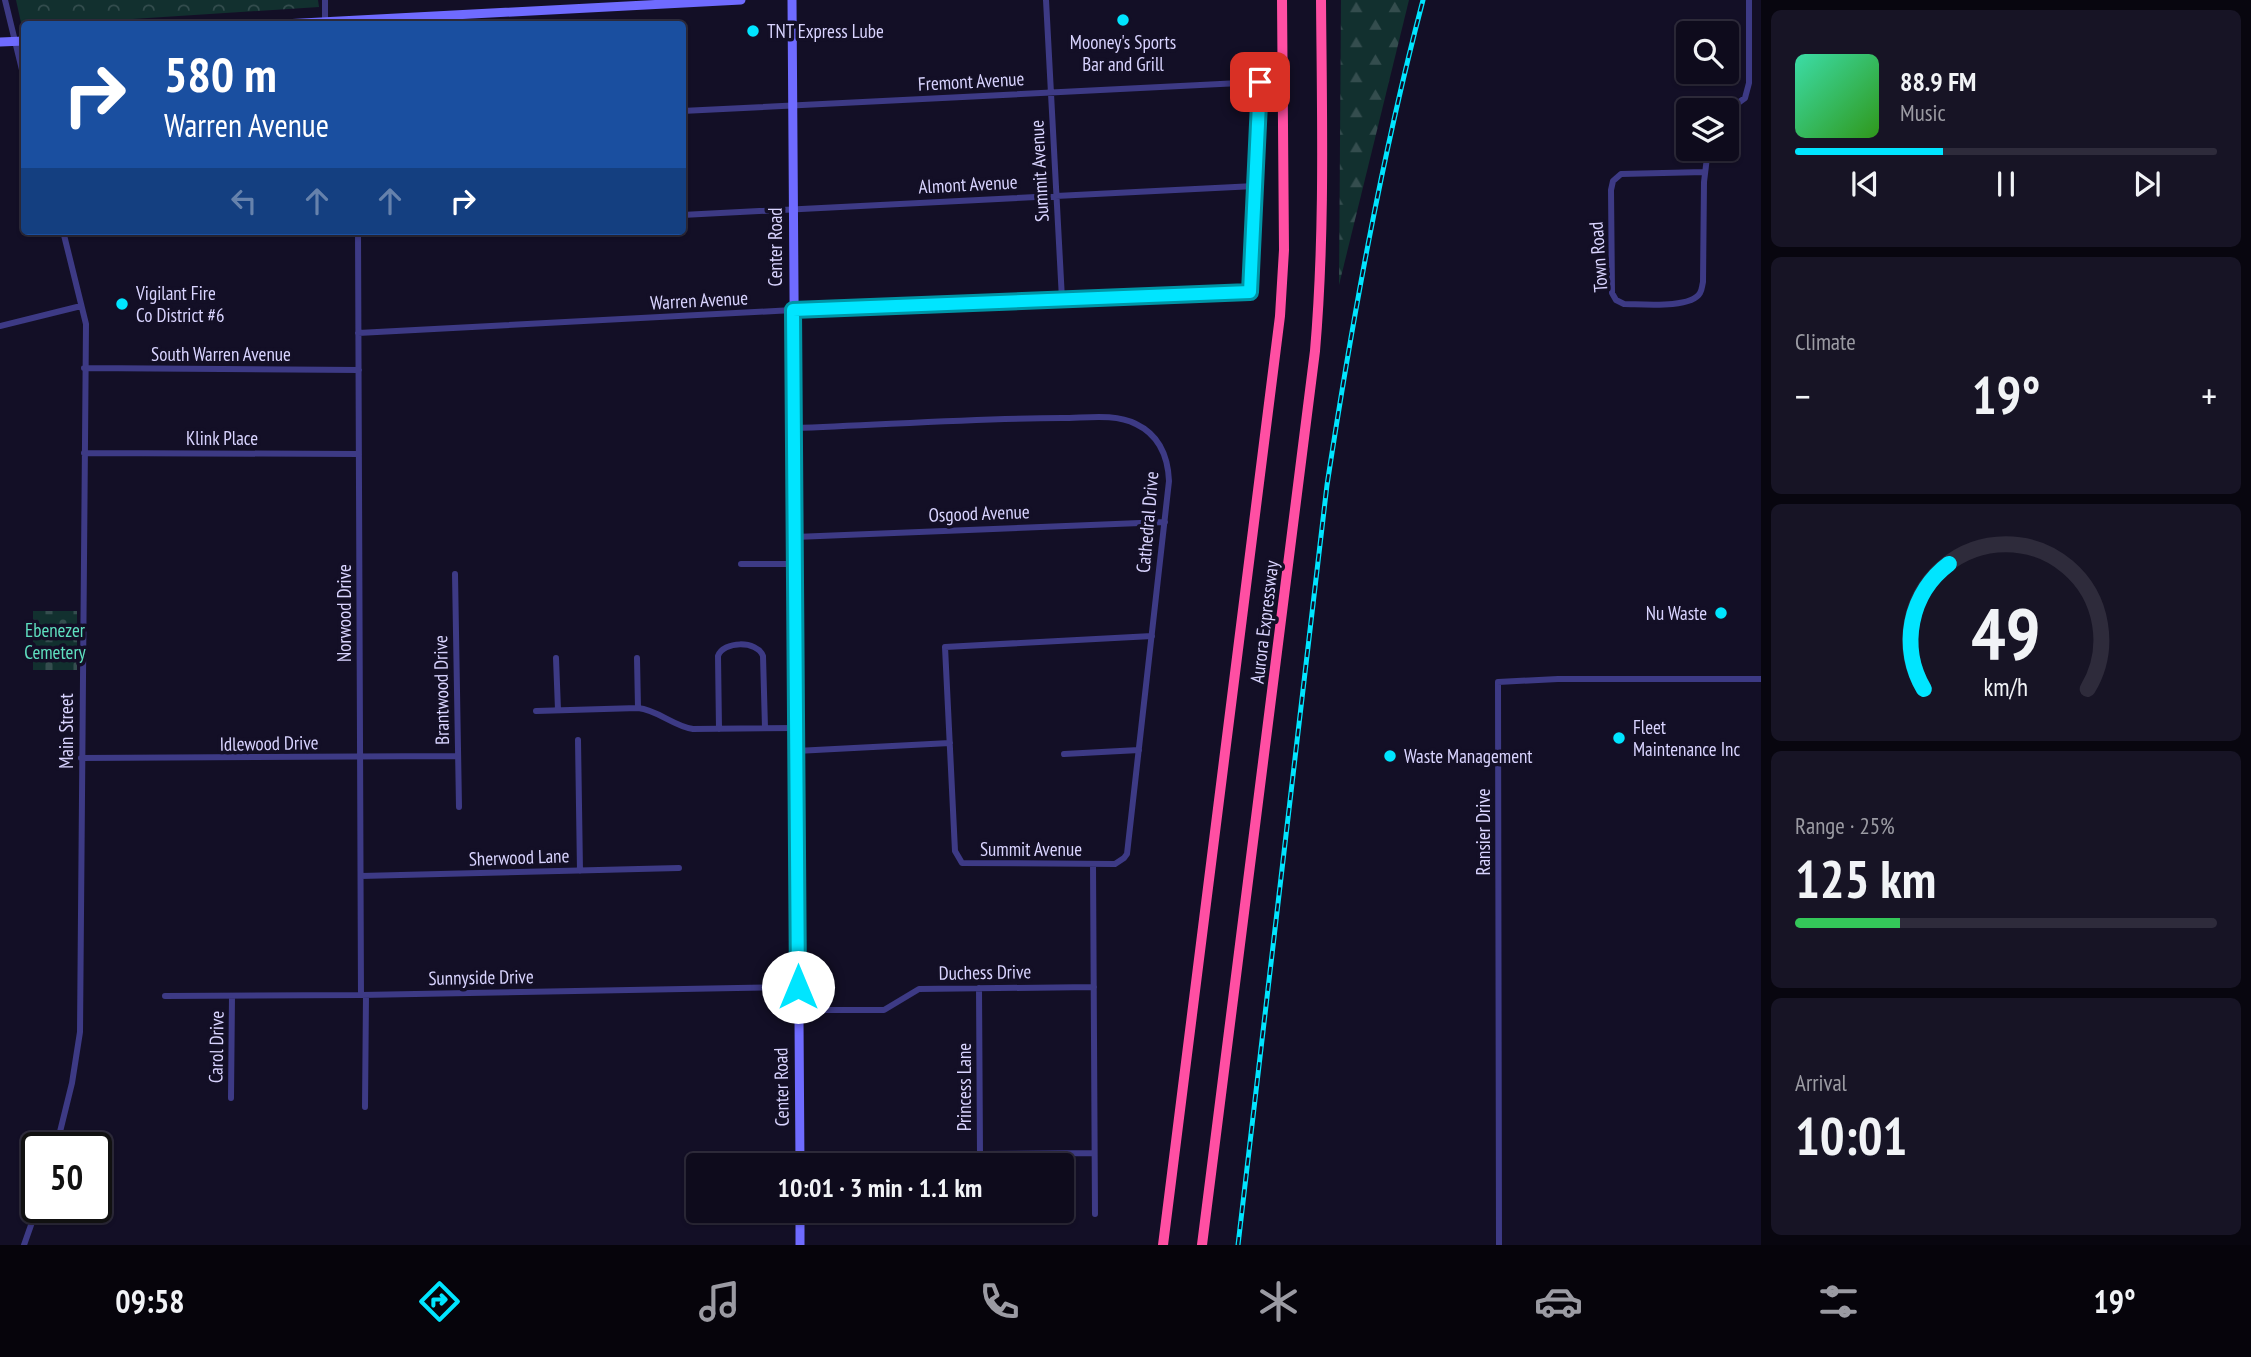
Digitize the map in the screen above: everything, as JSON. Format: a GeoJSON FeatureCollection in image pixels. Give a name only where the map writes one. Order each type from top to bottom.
{"type":"FeatureCollection","features":[{"type":"Feature","properties":{"kind":"highway","name":"Aurora Expressway"},"geometry":{"type":"LineString","coordinates":[[1163,1245],[1280,316],[1284,250],[1282,0]]}},
{"type":"Feature","properties":{"kind":"highway","name":"Aurora Expressway"},"geometry":{"type":"LineString","coordinates":[[1202,1245],[1315,351],[1321,286],[1321,0]]}},
{"type":"Feature","properties":{"kind":"main road"},"geometry":{"type":"LineString","coordinates":[[373,21],[741,0]]}},
{"type":"Feature","properties":{"kind":"main road","name":"Center Road"},"geometry":{"type":"LineString","coordinates":[[792,0],[800,1153]]}},
{"type":"Feature","properties":{"kind":"main road"},"geometry":{"type":"LineString","coordinates":[[0,42],[20,41]]}},
{"type":"Feature","properties":{"kind":"main road"},"geometry":{"type":"LineString","coordinates":[[800,1223],[800,1245]]}},
{"type":"Feature","properties":{"kind":"street"},"geometry":{"type":"LineString","coordinates":[[5,0],[20,41]]}},
{"type":"Feature","properties":{"kind":"street"},"geometry":{"type":"LineString","coordinates":[[325,0],[325,21]]}},
{"type":"Feature","properties":{"kind":"street"},"geometry":{"type":"LineString","coordinates":[[536,0],[536,11]]}},
{"type":"Feature","properties":{"kind":"street","name":"Summit Avenue"},"geometry":{"type":"LineString","coordinates":[[1046,0],[1062,299]]}},
{"type":"Feature","properties":{"kind":"street"},"geometry":{"type":"LineString","coordinates":[[1739,103],[1745,99],[1749,83],[1749,0]]}},
{"type":"Feature","properties":{"kind":"street","name":"Fremont Avenue"},"geometry":{"type":"LineString","coordinates":[[686,111],[1260,82],[1255,186]]}},
{"type":"Feature","properties":{"kind":"street","name":"Town Road"},"geometry":{"type":"LineString","coordinates":[[1705,172],[1621,174],[1613,181],[1612,293],[1616,300],[1624,304],[1682,303],[1693,300],[1700,293],[1703,282],[1706,161]]}},
{"type":"Feature","properties":{"kind":"street","name":"Almont Avenue"},"geometry":{"type":"LineString","coordinates":[[686,215],[1255,186]]}},
{"type":"Feature","properties":{"kind":"street","name":"Warren Avenue"},"geometry":{"type":"LineString","coordinates":[[358,333],[793,310],[1250,292],[1255,186]]}},
{"type":"Feature","properties":{"kind":"street","name":"Main Street"},"geometry":{"type":"LineString","coordinates":[[60,1132],[72,1083],[80,1032],[86,324],[64,235]]}},
{"type":"Feature","properties":{"kind":"street","name":"Norwood Drive"},"geometry":{"type":"LineString","coordinates":[[358,235],[361,876],[365,1107]]}},
{"type":"Feature","properties":{"kind":"street"},"geometry":{"type":"LineString","coordinates":[[0,326],[81,306]]}},
{"type":"Feature","properties":{"kind":"street","name":"South Warren Avenue"},"geometry":{"type":"LineString","coordinates":[[84,368],[359,370]]}},
{"type":"Feature","properties":{"kind":"street","name":"Cathedral Drive"},"geometry":{"type":"LineString","coordinates":[[794,428],[1026,418],[1115,418],[1138,425],[1155,438],[1167,461],[1169,481],[1127,854],[1115,864],[1093,864]]}},
{"type":"Feature","properties":{"kind":"street","name":"Klink Place"},"geometry":{"type":"LineString","coordinates":[[84,453],[359,454]]}},
{"type":"Feature","properties":{"kind":"street","name":"Osgood Avenue"},"geometry":{"type":"LineString","coordinates":[[795,537],[1165,522]]}},
{"type":"Feature","properties":{"kind":"street"},"geometry":{"type":"LineString","coordinates":[[741,564],[796,564]]}},
{"type":"Feature","properties":{"kind":"street","name":"Brantwood Drive"},"geometry":{"type":"LineString","coordinates":[[455,574],[459,807]]}},
{"type":"Feature","properties":{"kind":"street","name":"Summit Avenue"},"geometry":{"type":"LineString","coordinates":[[1095,1214],[1093,864],[962,863],[955,851],[945,647],[1152,636]]}},
{"type":"Feature","properties":{"kind":"street"},"geometry":{"type":"LineString","coordinates":[[719,729],[718,656],[720,650],[726,646],[755,646],[761,649],[765,728]]}},
{"type":"Feature","properties":{"kind":"street"},"geometry":{"type":"LineString","coordinates":[[637,658],[638,708]]}},
{"type":"Feature","properties":{"kind":"street"},"geometry":{"type":"LineString","coordinates":[[556,659],[558,710]]}},
{"type":"Feature","properties":{"kind":"street","name":"Ransier Drive"},"geometry":{"type":"LineString","coordinates":[[1499,1245],[1498,682],[1553,679],[1761,679]]}},
{"type":"Feature","properties":{"kind":"street"},"geometry":{"type":"LineString","coordinates":[[536,711],[638,708],[648,709],[680,727],[796,728]]}},
{"type":"Feature","properties":{"kind":"street"},"geometry":{"type":"LineString","coordinates":[[578,740],[580,871]]}},
{"type":"Feature","properties":{"kind":"street"},"geometry":{"type":"LineString","coordinates":[[796,751],[950,743]]}},
{"type":"Feature","properties":{"kind":"street"},"geometry":{"type":"LineString","coordinates":[[1064,754],[1139,750]]}},
{"type":"Feature","properties":{"kind":"street","name":"Idlewood Drive"},"geometry":{"type":"LineString","coordinates":[[81,758],[457,756]]}},
{"type":"Feature","properties":{"kind":"street","name":"Sherwood Lane"},"geometry":{"type":"LineString","coordinates":[[361,876],[678,868]]}},
{"type":"Feature","properties":{"kind":"street","name":"Sunnyside Drive"},"geometry":{"type":"LineString","coordinates":[[165,996],[798,987]]}},
{"type":"Feature","properties":{"kind":"street","name":"Duchess Drive"},"geometry":{"type":"LineString","coordinates":[[798,1010],[884,1010],[919,989],[1094,987]]}},
{"type":"Feature","properties":{"kind":"street","name":"Princess Lane"},"geometry":{"type":"LineString","coordinates":[[979,988],[980,1154],[1094,1153]]}},
{"type":"Feature","properties":{"kind":"street","name":"Carol Drive"},"geometry":{"type":"LineString","coordinates":[[231,1098],[232,996]]}},
{"type":"Feature","properties":{"kind":"street"},"geometry":{"type":"LineString","coordinates":[[24,1245],[32,1223]]}},
{"type":"Feature","properties":{"kind":"green space"},"geometry":{"type":"Polygon","coordinates":[[[16,0],[318,0],[319,7],[102,21],[21,22],[16,0]]]}},
{"type":"Feature","properties":{"kind":"green space"},"geometry":{"type":"Polygon","coordinates":[[[1341,0],[1409,0],[1339,285],[1341,0]]]}},
{"type":"Feature","properties":{"kind":"green space","name":"Ebenezer Cemetery"},"geometry":{"type":"Polygon","coordinates":[[[33,611],[77,611],[77,670],[33,670],[33,611]]]}},
{"type":"Feature","properties":{"kind":"railway"},"geometry":{"type":"LineString","coordinates":[[1238,1245],[1327,485],[1369,241],[1423,0]]}},
{"type":"Feature","properties":{"kind":"place","name":"Mooney's Sports Bar and Grill"},"geometry":{"type":"Point","coordinates":[1123,20]}},
{"type":"Feature","properties":{"kind":"place","name":"TNT Express Lube"},"geometry":{"type":"Point","coordinates":[753,31]}},
{"type":"Feature","properties":{"kind":"place","name":"Vigilant Fire Co District #6"},"geometry":{"type":"Point","coordinates":[122,304]}},
{"type":"Feature","properties":{"kind":"place","name":"Nu Waste"},"geometry":{"type":"Point","coordinates":[1721,613]}},
{"type":"Feature","properties":{"kind":"place","name":"Fleet Maintenance Inc"},"geometry":{"type":"Point","coordinates":[1619,738]}},
{"type":"Feature","properties":{"kind":"place","name":"Waste Management"},"geometry":{"type":"Point","coordinates":[1390,756]}},
{"type":"Feature","properties":{"kind":"route"},"geometry":{"type":"LineString","coordinates":[[798,987],[793,310],[1250,292],[1260,82]]}}]}
